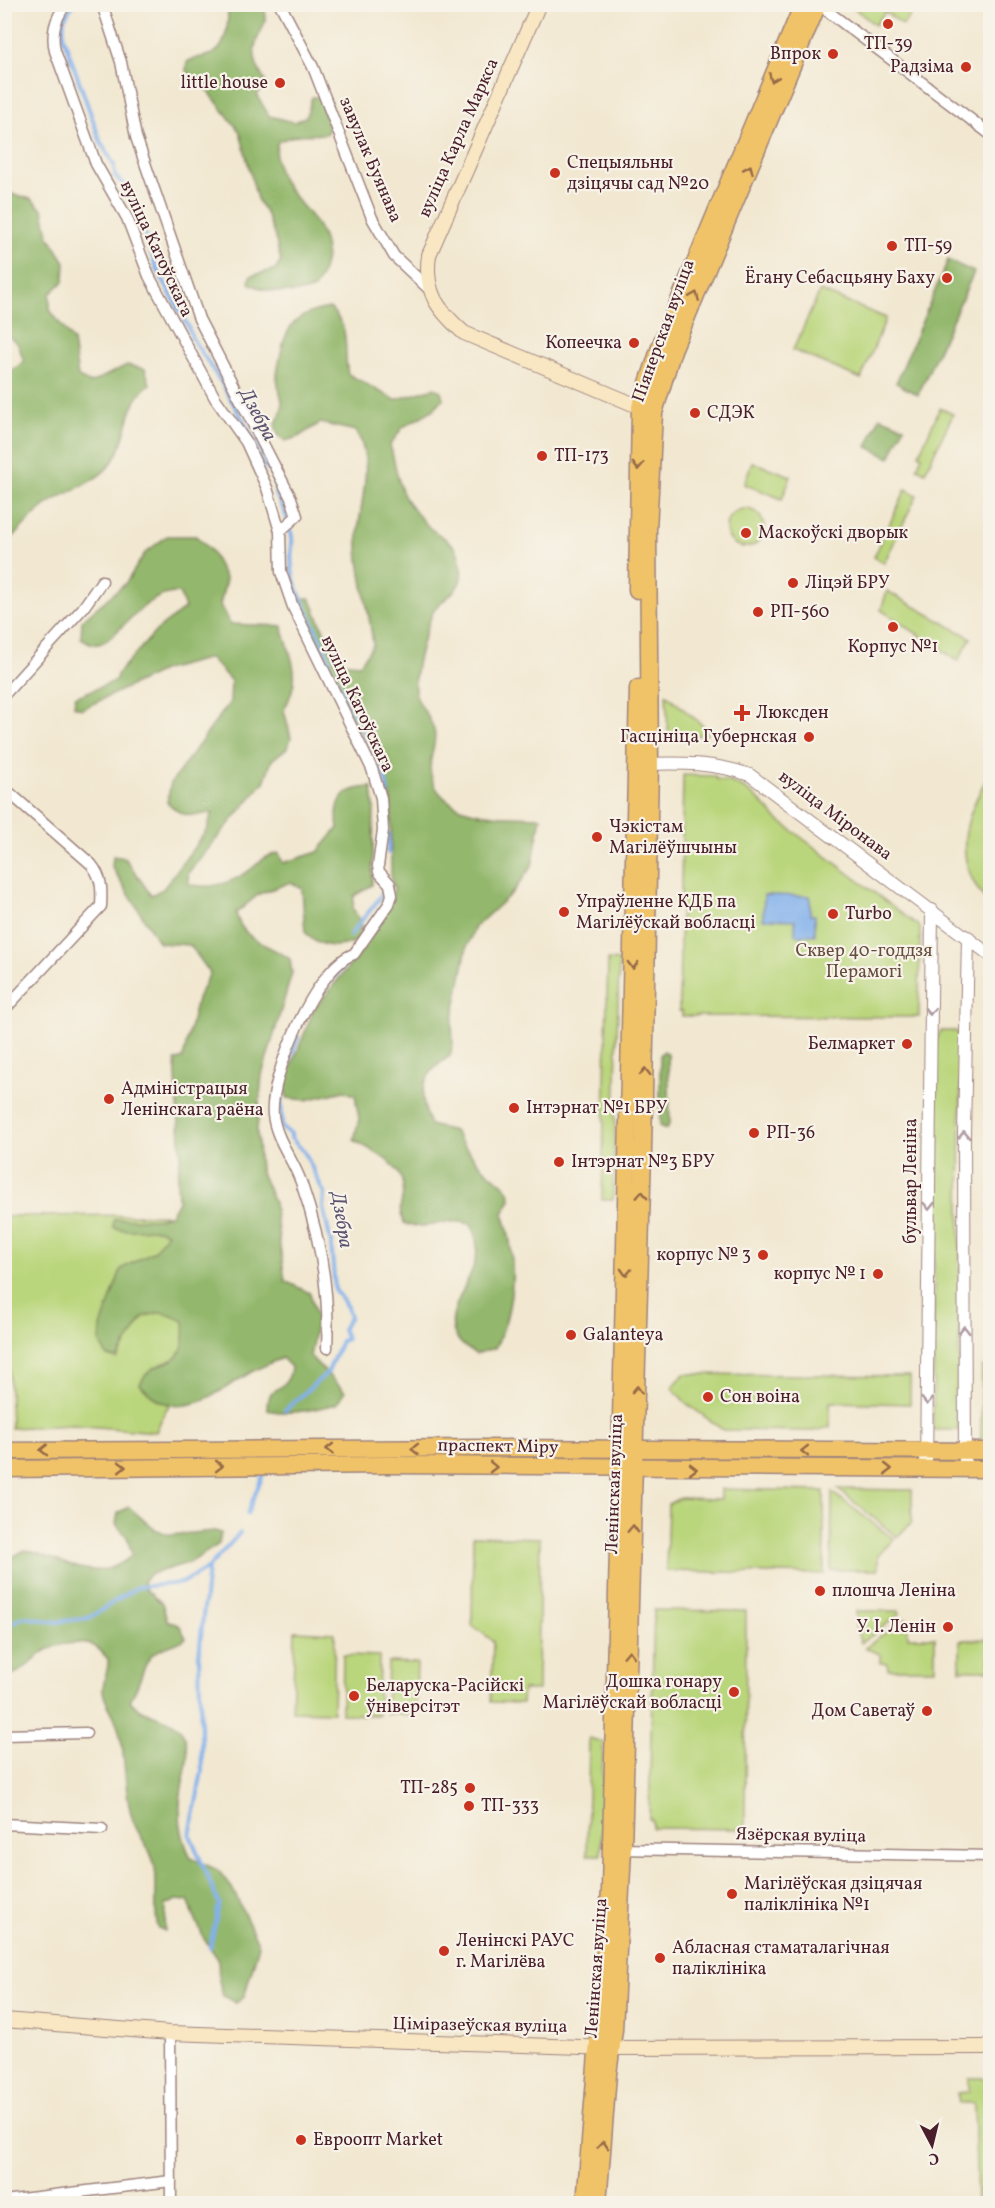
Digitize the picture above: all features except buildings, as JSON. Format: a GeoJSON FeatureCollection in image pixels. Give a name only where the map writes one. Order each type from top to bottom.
{"type":"FeatureCollection","features":[{"type":"Feature","properties":{"kind":"main road","name":"вуліца Карла Маркса"},"geometry":{"type":"LineString","coordinates":[[429,289],[427,272],[429,255],[435,237],[539,4]]}},
{"type":"Feature","properties":{"kind":"main road","name":"Піянерская вуліца"},"geometry":{"type":"LineString","coordinates":[[643,764],[636,529],[647,410],[661,344],[803,4]]}},
{"type":"Feature","properties":{"kind":"main road","name":"Піянерская вуліца"},"geometry":{"type":"LineString","coordinates":[[647,410],[818,5]]}},
{"type":"Feature","properties":{"kind":"main road","name":"завулак Буянава"},"geometry":{"type":"LineString","coordinates":[[429,289],[444,315],[464,333],[647,410]]}},
{"type":"Feature","properties":{"kind":"main road","name":"Ленінская вуліца"},"geometry":{"type":"LineString","coordinates":[[598,2204],[617,1849],[643,764]]}},
{"type":"Feature","properties":{"kind":"main road","name":"праспект Міру"},"geometry":{"type":"LineString","coordinates":[[4,1451],[161,1449],[627,1469],[990,1469]]}},
{"type":"Feature","properties":{"kind":"main road","name":"праспект Міру"},"geometry":{"type":"LineString","coordinates":[[4,1469],[161,1466],[628,1449],[990,1451]]}},
{"type":"Feature","properties":{"kind":"main road","name":"Ціміразеўская вуліца"},"geometry":{"type":"LineString","coordinates":[[4,2020],[170,2033],[605,2048],[990,2047]]}},
{"type":"Feature","properties":{"kind":"main road","name":"Ленінская вуліца"},"geometry":{"type":"LineString","coordinates":[[585,2204],[605,2048]]}},
{"type":"Feature","properties":{"kind":"street","name":"вуліца Катоўскага"},"geometry":{"type":"LineString","coordinates":[[66,4],[56,20],[52,36],[55,51],[96,164],[127,218],[148,276],[176,332],[215,398],[246,442],[267,488],[280,531],[281,572],[293,607],[372,769],[381,798],[382,820],[378,866],[379,872],[390,884],[392,895],[354,954],[346,956],[319,986],[296,1028],[276,1082],[273,1112],[276,1129],[301,1181],[322,1254],[329,1313],[327,1348]]}},
{"type":"Feature","properties":{"kind":"street","name":"вуліца Катоўскага"},"geometry":{"type":"LineString","coordinates":[[102,4],[121,62],[136,137],[199,319],[265,444],[297,516],[280,531]]}},
{"type":"Feature","properties":{"kind":"street","name":"завулак Буянава"},"geometry":{"type":"LineString","coordinates":[[280,4],[313,67],[372,218],[394,256],[429,289]]}},
{"type":"Feature","properties":{"kind":"street"},"geometry":{"type":"LineString","coordinates":[[818,5],[990,134]]}},
{"type":"Feature","properties":{"kind":"street"},"geometry":{"type":"LineString","coordinates":[[4,694],[83,608],[102,581]]}},
{"type":"Feature","properties":{"kind":"street","name":"вуліца Міронава"},"geometry":{"type":"LineString","coordinates":[[643,764],[707,763],[750,775],[990,955]]}},
{"type":"Feature","properties":{"kind":"street"},"geometry":{"type":"LineString","coordinates":[[4,788],[91,864],[99,873],[102,890],[101,906],[4,1010]]}},
{"type":"Feature","properties":{"kind":"street","name":"бульвар Леніна"},"geometry":{"type":"LineString","coordinates":[[926,1469],[932,910]]}},
{"type":"Feature","properties":{"kind":"street"},"geometry":{"type":"LineString","coordinates":[[965,1469],[968,938]]}},
{"type":"Feature","properties":{"kind":"street"},"geometry":{"type":"LineString","coordinates":[[4,1735],[86,1733]]}},
{"type":"Feature","properties":{"kind":"street"},"geometry":{"type":"LineString","coordinates":[[4,1824],[102,1829]]}},
{"type":"Feature","properties":{"kind":"street","name":"Язёрская вуліца"},"geometry":{"type":"LineString","coordinates":[[617,1849],[990,1856]]}},
{"type":"Feature","properties":{"kind":"street"},"geometry":{"type":"LineString","coordinates":[[170,2033],[171,2204]]}},
{"type":"Feature","properties":{"kind":"street"},"geometry":{"type":"LineString","coordinates":[[4,2201],[171,2181]]}},
{"type":"Feature","properties":{"kind":"green space"},"geometry":{"type":"Polygon","coordinates":[[[849,4],[908,5],[911,14],[903,25],[885,12],[875,25],[849,4]]]}},
{"type":"Feature","properties":{"kind":"green space"},"geometry":{"type":"Polygon","coordinates":[[[227,5],[264,5],[264,24],[255,46],[255,56],[266,83],[257,95],[269,116],[294,122],[306,117],[312,97],[320,97],[329,129],[326,134],[298,135],[278,141],[277,162],[283,180],[318,227],[325,244],[325,264],[314,289],[281,292],[249,283],[250,276],[276,269],[281,261],[275,237],[267,215],[257,199],[240,132],[202,83],[186,71],[187,62],[211,55],[219,49],[225,38],[227,5]]]}},
{"type":"Feature","properties":{"kind":"green space"},"geometry":{"type":"Polygon","coordinates":[[[5,182],[11,194],[31,199],[43,210],[48,235],[65,262],[64,281],[50,294],[50,310],[73,341],[78,377],[91,383],[127,365],[145,369],[150,384],[136,401],[118,451],[107,469],[91,481],[42,508],[5,546],[5,375],[24,362],[18,344],[5,333],[5,182]]]}},
{"type":"Feature","properties":{"kind":"green space"},"geometry":{"type":"Polygon","coordinates":[[[948,260],[974,272],[918,395],[896,383],[948,260]]]}},
{"type":"Feature","properties":{"kind":"green space"},"geometry":{"type":"Polygon","coordinates":[[[820,291],[886,318],[861,379],[793,350],[820,291]]]}},
{"type":"Feature","properties":{"kind":"green space"},"geometry":{"type":"Polygon","coordinates":[[[330,308],[342,324],[348,374],[395,400],[434,388],[441,391],[443,399],[433,410],[403,427],[390,445],[405,498],[429,527],[454,547],[460,558],[459,583],[432,614],[416,669],[417,698],[431,721],[435,735],[430,769],[437,790],[448,801],[461,808],[493,815],[541,817],[532,866],[513,892],[475,927],[467,946],[452,1024],[453,1043],[450,1056],[440,1063],[427,1078],[423,1094],[430,1125],[454,1131],[478,1163],[506,1187],[510,1195],[511,1200],[503,1213],[508,1229],[512,1263],[507,1316],[495,1348],[476,1354],[461,1343],[454,1331],[453,1318],[475,1261],[477,1244],[471,1224],[452,1222],[412,1226],[404,1223],[400,1207],[403,1187],[397,1171],[392,1164],[354,1140],[359,1119],[355,1095],[344,1091],[306,1100],[287,1098],[284,1085],[314,1009],[365,947],[394,890],[391,875],[391,799],[381,766],[346,711],[299,609],[297,599],[310,598],[337,662],[360,664],[373,645],[358,544],[366,472],[362,445],[356,431],[320,423],[298,437],[285,441],[278,435],[275,425],[282,411],[277,375],[285,337],[294,322],[301,317],[330,308]]]}},
{"type":"Feature","properties":{"kind":"green space"},"geometry":{"type":"Polygon","coordinates":[[[940,408],[953,414],[925,472],[917,468],[922,456],[919,454],[940,408]]]}},
{"type":"Feature","properties":{"kind":"green space"},"geometry":{"type":"Polygon","coordinates":[[[880,417],[904,427],[890,458],[867,447],[880,417]]]}},
{"type":"Feature","properties":{"kind":"green space"},"geometry":{"type":"Polygon","coordinates":[[[752,462],[791,476],[782,499],[744,484],[752,462]]]}},
{"type":"Feature","properties":{"kind":"green space"},"geometry":{"type":"Polygon","coordinates":[[[906,489],[917,495],[884,563],[874,557],[906,489]]]}},
{"type":"Feature","properties":{"kind":"green space"},"geometry":{"type":"Polygon","coordinates":[[[745,509],[758,515],[764,528],[758,541],[745,547],[732,541],[726,528],[732,515],[745,509]]]}},
{"type":"Feature","properties":{"kind":"green space"},"geometry":{"type":"Polygon","coordinates":[[[167,536],[196,536],[211,551],[226,579],[220,605],[230,624],[282,626],[294,668],[293,687],[284,710],[291,738],[287,748],[272,760],[264,782],[188,873],[189,884],[211,886],[227,882],[241,876],[265,857],[274,854],[279,853],[283,863],[318,852],[338,828],[337,810],[342,797],[353,790],[372,787],[374,806],[372,885],[354,896],[353,908],[362,925],[357,941],[329,946],[305,932],[302,889],[291,882],[259,894],[236,913],[239,923],[250,936],[290,959],[292,973],[262,1075],[257,1130],[260,1170],[274,1203],[285,1281],[310,1293],[317,1319],[310,1356],[345,1392],[337,1404],[302,1411],[268,1410],[267,1403],[271,1393],[285,1383],[289,1376],[291,1367],[282,1358],[194,1403],[180,1406],[167,1404],[153,1397],[140,1384],[146,1374],[154,1368],[176,1357],[181,1350],[184,1338],[184,1321],[162,1312],[143,1317],[117,1359],[107,1356],[100,1343],[101,1327],[121,1269],[154,1251],[167,1233],[154,1229],[120,1229],[113,1227],[114,1219],[155,1219],[170,1215],[178,1201],[177,1180],[181,1154],[175,1061],[183,1058],[197,999],[210,973],[190,945],[159,943],[112,867],[113,856],[125,858],[151,895],[163,889],[207,830],[212,812],[198,815],[182,814],[167,802],[171,783],[230,702],[231,681],[210,658],[164,670],[82,709],[74,706],[75,697],[115,681],[118,673],[157,630],[185,608],[179,593],[165,595],[140,609],[102,643],[92,644],[81,638],[82,620],[126,583],[145,553],[167,536]]]}},
{"type":"Feature","properties":{"kind":"green space"},"geometry":{"type":"Polygon","coordinates":[[[887,591],[971,638],[958,661],[881,610],[887,591]]]}},
{"type":"Feature","properties":{"kind":"green space"},"geometry":{"type":"Polygon","coordinates":[[[666,694],[708,730],[706,735],[674,735],[668,731],[666,694]]]}},
{"type":"Feature","properties":{"kind":"green space"},"geometry":{"type":"Polygon","coordinates":[[[990,772],[990,905],[977,888],[969,872],[965,856],[965,839],[973,806],[990,772]]]}},
{"type":"Feature","properties":{"kind":"green space","name":"Сквер 40-годдзя Перамогі"},"geometry":{"type":"Polygon","coordinates":[[[683,775],[714,776],[718,780],[743,788],[758,799],[777,819],[920,927],[919,1017],[682,1016],[682,1011],[679,1011],[683,775]]]}},
{"type":"Feature","properties":{"kind":"green space"},"geometry":{"type":"Polygon","coordinates":[[[608,960],[619,961],[613,1200],[602,1200],[608,960]]]}},
{"type":"Feature","properties":{"kind":"green space"},"geometry":{"type":"Polygon","coordinates":[[[941,1031],[956,1031],[961,1039],[959,1430],[933,1430],[936,1039],[941,1031]]]}},
{"type":"Feature","properties":{"kind":"green space"},"geometry":{"type":"Polygon","coordinates":[[[664,1051],[668,1054],[670,1122],[667,1128],[660,1125],[660,1055],[664,1051]]]}},
{"type":"Feature","properties":{"kind":"green space"},"geometry":{"type":"Polygon","coordinates":[[[4,1216],[200,1216],[190,1380],[165,1411],[156,1432],[73,1425],[11,1428],[4,1216]]]}},
{"type":"Feature","properties":{"kind":"green space"},"geometry":{"type":"Polygon","coordinates":[[[982,1367],[990,1367],[990,1440],[981,1439],[982,1367]]]}},
{"type":"Feature","properties":{"kind":"green space"},"geometry":{"type":"Polygon","coordinates":[[[684,1374],[910,1376],[910,1404],[830,1402],[830,1427],[814,1431],[723,1430],[686,1403],[672,1388],[684,1374]]]}},
{"type":"Feature","properties":{"kind":"green space"},"geometry":{"type":"Polygon","coordinates":[[[721,1489],[824,1491],[824,1574],[666,1571],[668,1504],[680,1498],[721,1499],[721,1489]]]}},
{"type":"Feature","properties":{"kind":"green space"},"geometry":{"type":"Polygon","coordinates":[[[838,1489],[912,1490],[912,1522],[897,1537],[838,1489]]]}},
{"type":"Feature","properties":{"kind":"green space"},"geometry":{"type":"Polygon","coordinates":[[[832,1492],[894,1539],[878,1555],[878,1570],[831,1570],[832,1492]]]}},
{"type":"Feature","properties":{"kind":"green space"},"geometry":{"type":"Polygon","coordinates":[[[129,1507],[154,1529],[170,1535],[215,1531],[221,1533],[219,1544],[191,1562],[151,1574],[143,1581],[146,1590],[162,1603],[167,1620],[180,1626],[186,1638],[151,1656],[130,1700],[143,1711],[167,1720],[181,1730],[188,1754],[180,1811],[185,1845],[191,1858],[218,1870],[232,1888],[259,1945],[244,1997],[236,2003],[223,1996],[219,1981],[218,1959],[204,1939],[188,1901],[177,1900],[166,1905],[165,1931],[158,1928],[154,1863],[130,1811],[122,1744],[115,1719],[104,1695],[103,1686],[108,1659],[94,1646],[77,1643],[64,1644],[47,1650],[23,1669],[5,1677],[5,1561],[25,1550],[79,1568],[92,1570],[119,1565],[132,1555],[127,1537],[116,1524],[118,1513],[129,1507]]]}},
{"type":"Feature","properties":{"kind":"green space"},"geometry":{"type":"Polygon","coordinates":[[[473,1536],[540,1538],[538,1690],[523,1690],[522,1703],[491,1702],[493,1641],[472,1625],[473,1536]]]}},
{"type":"Feature","properties":{"kind":"green space"},"geometry":{"type":"Polygon","coordinates":[[[654,1610],[746,1611],[745,1829],[652,1828],[652,1820],[649,1819],[654,1610]]]}},
{"type":"Feature","properties":{"kind":"green space"},"geometry":{"type":"Polygon","coordinates":[[[856,1611],[899,1611],[900,1614],[861,1643],[857,1632],[856,1611]]]}},
{"type":"Feature","properties":{"kind":"green space"},"geometry":{"type":"Polygon","coordinates":[[[903,1619],[907,1619],[908,1637],[935,1637],[935,1669],[888,1669],[887,1663],[880,1663],[880,1654],[865,1648],[903,1619]]]}},
{"type":"Feature","properties":{"kind":"green space"},"geometry":{"type":"Polygon","coordinates":[[[987,1619],[990,1619],[990,1670],[960,1670],[960,1640],[987,1639],[987,1619]]]}},
{"type":"Feature","properties":{"kind":"green space"},"geometry":{"type":"Polygon","coordinates":[[[295,1631],[335,1633],[333,1712],[292,1711],[295,1631]]]}},
{"type":"Feature","properties":{"kind":"green space"},"geometry":{"type":"Polygon","coordinates":[[[343,1655],[379,1656],[378,1715],[342,1714],[343,1655]]]}},
{"type":"Feature","properties":{"kind":"green space"},"geometry":{"type":"Polygon","coordinates":[[[388,1662],[417,1663],[415,1715],[386,1714],[388,1662]]]}},
{"type":"Feature","properties":{"kind":"green space"},"geometry":{"type":"Polygon","coordinates":[[[589,1738],[603,1742],[601,1855],[587,1855],[589,1738]]]}},
{"type":"Feature","properties":{"kind":"green space"},"geometry":{"type":"Polygon","coordinates":[[[969,2078],[990,2078],[990,2203],[977,2203],[974,2103],[959,2103],[957,2093],[969,2092],[969,2078]]]}},
{"type":"Feature","properties":{"kind":"water"},"geometry":{"type":"Polygon","coordinates":[[[764,895],[810,896],[810,915],[815,915],[815,935],[795,935],[795,920],[763,919],[764,895]]]}},
{"type":"Feature","properties":{"kind":"waterway","name":"Дзебра"},"geometry":{"type":"LineString","coordinates":[[73,4],[64,19],[63,36],[101,143],[114,165],[115,176],[126,187],[135,205],[156,267],[188,326],[192,338],[223,385],[261,452],[264,466],[274,478],[275,494],[290,526],[291,563],[296,586],[329,659],[330,667],[382,766],[388,795],[387,825]]}},
{"type":"Feature","properties":{"kind":"waterway","name":"Дзебра"},"geometry":{"type":"LineString","coordinates":[[388,833],[388,853]]}},
{"type":"Feature","properties":{"kind":"waterway","name":"Дзебра"},"geometry":{"type":"LineString","coordinates":[[350,936],[375,904],[386,884]]}},
{"type":"Feature","properties":{"kind":"waterway","name":"Дзебра"},"geometry":{"type":"LineString","coordinates":[[324,988],[345,964]]}},
{"type":"Feature","properties":{"kind":"waterway","name":"Дзебра"},"geometry":{"type":"LineString","coordinates":[[285,1072],[298,1037]]}},
{"type":"Feature","properties":{"kind":"waterway","name":"Дзебра"},"geometry":{"type":"LineString","coordinates":[[281,1084],[282,1128],[291,1134],[291,1138],[305,1153],[324,1193],[323,1208],[331,1242],[335,1290],[347,1307],[350,1317],[342,1329],[347,1339],[341,1341],[328,1372],[285,1410]]}},
{"type":"Feature","properties":{"kind":"waterway","name":"Дзебра"},"geometry":{"type":"LineString","coordinates":[[247,1514],[263,1475]]}},
{"type":"Feature","properties":{"kind":"waterway","name":"Дзебра"},"geometry":{"type":"LineString","coordinates":[[4,1626],[24,1617],[56,1622],[89,1618],[137,1587],[182,1583],[208,1568],[240,1533]]}},
{"type":"Feature","properties":{"kind":"waterway"},"geometry":{"type":"LineString","coordinates":[[208,1568],[199,1656],[202,1771],[190,1835],[219,1904],[210,1947]]}},
{"type":"Feature","properties":{"kind":"place","name":"ТП-39"},"geometry":{"type":"Point","coordinates":[888,24]}},
{"type":"Feature","properties":{"kind":"place","name":"Впрок"},"geometry":{"type":"Point","coordinates":[833,54]}},
{"type":"Feature","properties":{"kind":"place","name":"Радзіма"},"geometry":{"type":"Point","coordinates":[966,67]}},
{"type":"Feature","properties":{"kind":"place","name":"little house"},"geometry":{"type":"Point","coordinates":[280,83]}},
{"type":"Feature","properties":{"kind":"place","name":"Спецыяльны дзіцячы сад №20"},"geometry":{"type":"Point","coordinates":[555,173]}},
{"type":"Feature","properties":{"kind":"place","name":"ТП-59"},"geometry":{"type":"Point","coordinates":[892,246]}},
{"type":"Feature","properties":{"kind":"place","name":"Ёгану Себасцьяну Баху"},"geometry":{"type":"Point","coordinates":[947,278]}},
{"type":"Feature","properties":{"kind":"place","name":"Копеечка"},"geometry":{"type":"Point","coordinates":[634,343]}},
{"type":"Feature","properties":{"kind":"place","name":"СДЭК"},"geometry":{"type":"Point","coordinates":[695,413]}},
{"type":"Feature","properties":{"kind":"place","name":"ТП-173"},"geometry":{"type":"Point","coordinates":[542,456]}},
{"type":"Feature","properties":{"kind":"place","name":"Маскоўскі дворык"},"geometry":{"type":"Point","coordinates":[746,533]}},
{"type":"Feature","properties":{"kind":"place","name":"Ліцэй БРУ"},"geometry":{"type":"Point","coordinates":[793,583]}},
{"type":"Feature","properties":{"kind":"place","name":"РП-560"},"geometry":{"type":"Point","coordinates":[758,612]}},
{"type":"Feature","properties":{"kind":"place","name":"Корпус №1"},"geometry":{"type":"Point","coordinates":[893,627]}},
{"type":"Feature","properties":{"kind":"place","name":"Люксден"},"geometry":{"type":"Point","coordinates":[742,713]}},
{"type":"Feature","properties":{"kind":"place","name":"Гасцініца Губернская"},"geometry":{"type":"Point","coordinates":[809,737]}},
{"type":"Feature","properties":{"kind":"place","name":"Чэкістам Магілёўшчыны"},"geometry":{"type":"Point","coordinates":[597,837]}},
{"type":"Feature","properties":{"kind":"place","name":"Упраўленне КДБ па Магілёўскай вобласці"},"geometry":{"type":"Point","coordinates":[564,912]}},
{"type":"Feature","properties":{"kind":"place","name":"Turbo"},"geometry":{"type":"Point","coordinates":[833,914]}},
{"type":"Feature","properties":{"kind":"place","name":"Белмаркет"},"geometry":{"type":"Point","coordinates":[907,1044]}},
{"type":"Feature","properties":{"kind":"place","name":"Адміністрацыя Ленінскага раёна"},"geometry":{"type":"Point","coordinates":[109,1099]}},
{"type":"Feature","properties":{"kind":"place","name":"Інтэрнат №1 БРУ"},"geometry":{"type":"Point","coordinates":[514,1108]}},
{"type":"Feature","properties":{"kind":"place","name":"РП-36"},"geometry":{"type":"Point","coordinates":[754,1133]}},
{"type":"Feature","properties":{"kind":"place","name":"Інтэрнат №3 БРУ"},"geometry":{"type":"Point","coordinates":[559,1162]}},
{"type":"Feature","properties":{"kind":"place","name":"корпус № 3"},"geometry":{"type":"Point","coordinates":[763,1255]}},
{"type":"Feature","properties":{"kind":"place","name":"корпус № 1"},"geometry":{"type":"Point","coordinates":[878,1274]}},
{"type":"Feature","properties":{"kind":"place","name":"Galanteya"},"geometry":{"type":"Point","coordinates":[571,1335]}},
{"type":"Feature","properties":{"kind":"place","name":"Сон воіна"},"geometry":{"type":"Point","coordinates":[708,1397]}},
{"type":"Feature","properties":{"kind":"place","name":"плошча Леніна"},"geometry":{"type":"Point","coordinates":[820,1591]}},
{"type":"Feature","properties":{"kind":"place","name":"У. І. Ленін"},"geometry":{"type":"Point","coordinates":[948,1627]}},
{"type":"Feature","properties":{"kind":"place","name":"Дошка гонару Магілёўскай вобласці"},"geometry":{"type":"Point","coordinates":[734,1692]}},
{"type":"Feature","properties":{"kind":"place","name":"Беларуска-Расійскі ўніверсітэт"},"geometry":{"type":"Point","coordinates":[354,1696]}},
{"type":"Feature","properties":{"kind":"place","name":"Дом Саветаў"},"geometry":{"type":"Point","coordinates":[927,1711]}},
{"type":"Feature","properties":{"kind":"place","name":"ТП-285"},"geometry":{"type":"Point","coordinates":[470,1788]}},
{"type":"Feature","properties":{"kind":"place","name":"ТП-333"},"geometry":{"type":"Point","coordinates":[469,1806]}},
{"type":"Feature","properties":{"kind":"place","name":"Магілёўская дзіцячая паліклініка №1"},"geometry":{"type":"Point","coordinates":[732,1894]}},
{"type":"Feature","properties":{"kind":"place","name":"Ленінскі РАУС г. Магілёва"},"geometry":{"type":"Point","coordinates":[444,1951]}},
{"type":"Feature","properties":{"kind":"place","name":"Абласная стаматалагічная паліклініка"},"geometry":{"type":"Point","coordinates":[660,1958]}},
{"type":"Feature","properties":{"kind":"place","name":"Евроопт Market"},"geometry":{"type":"Point","coordinates":[301,2140]}}]}
